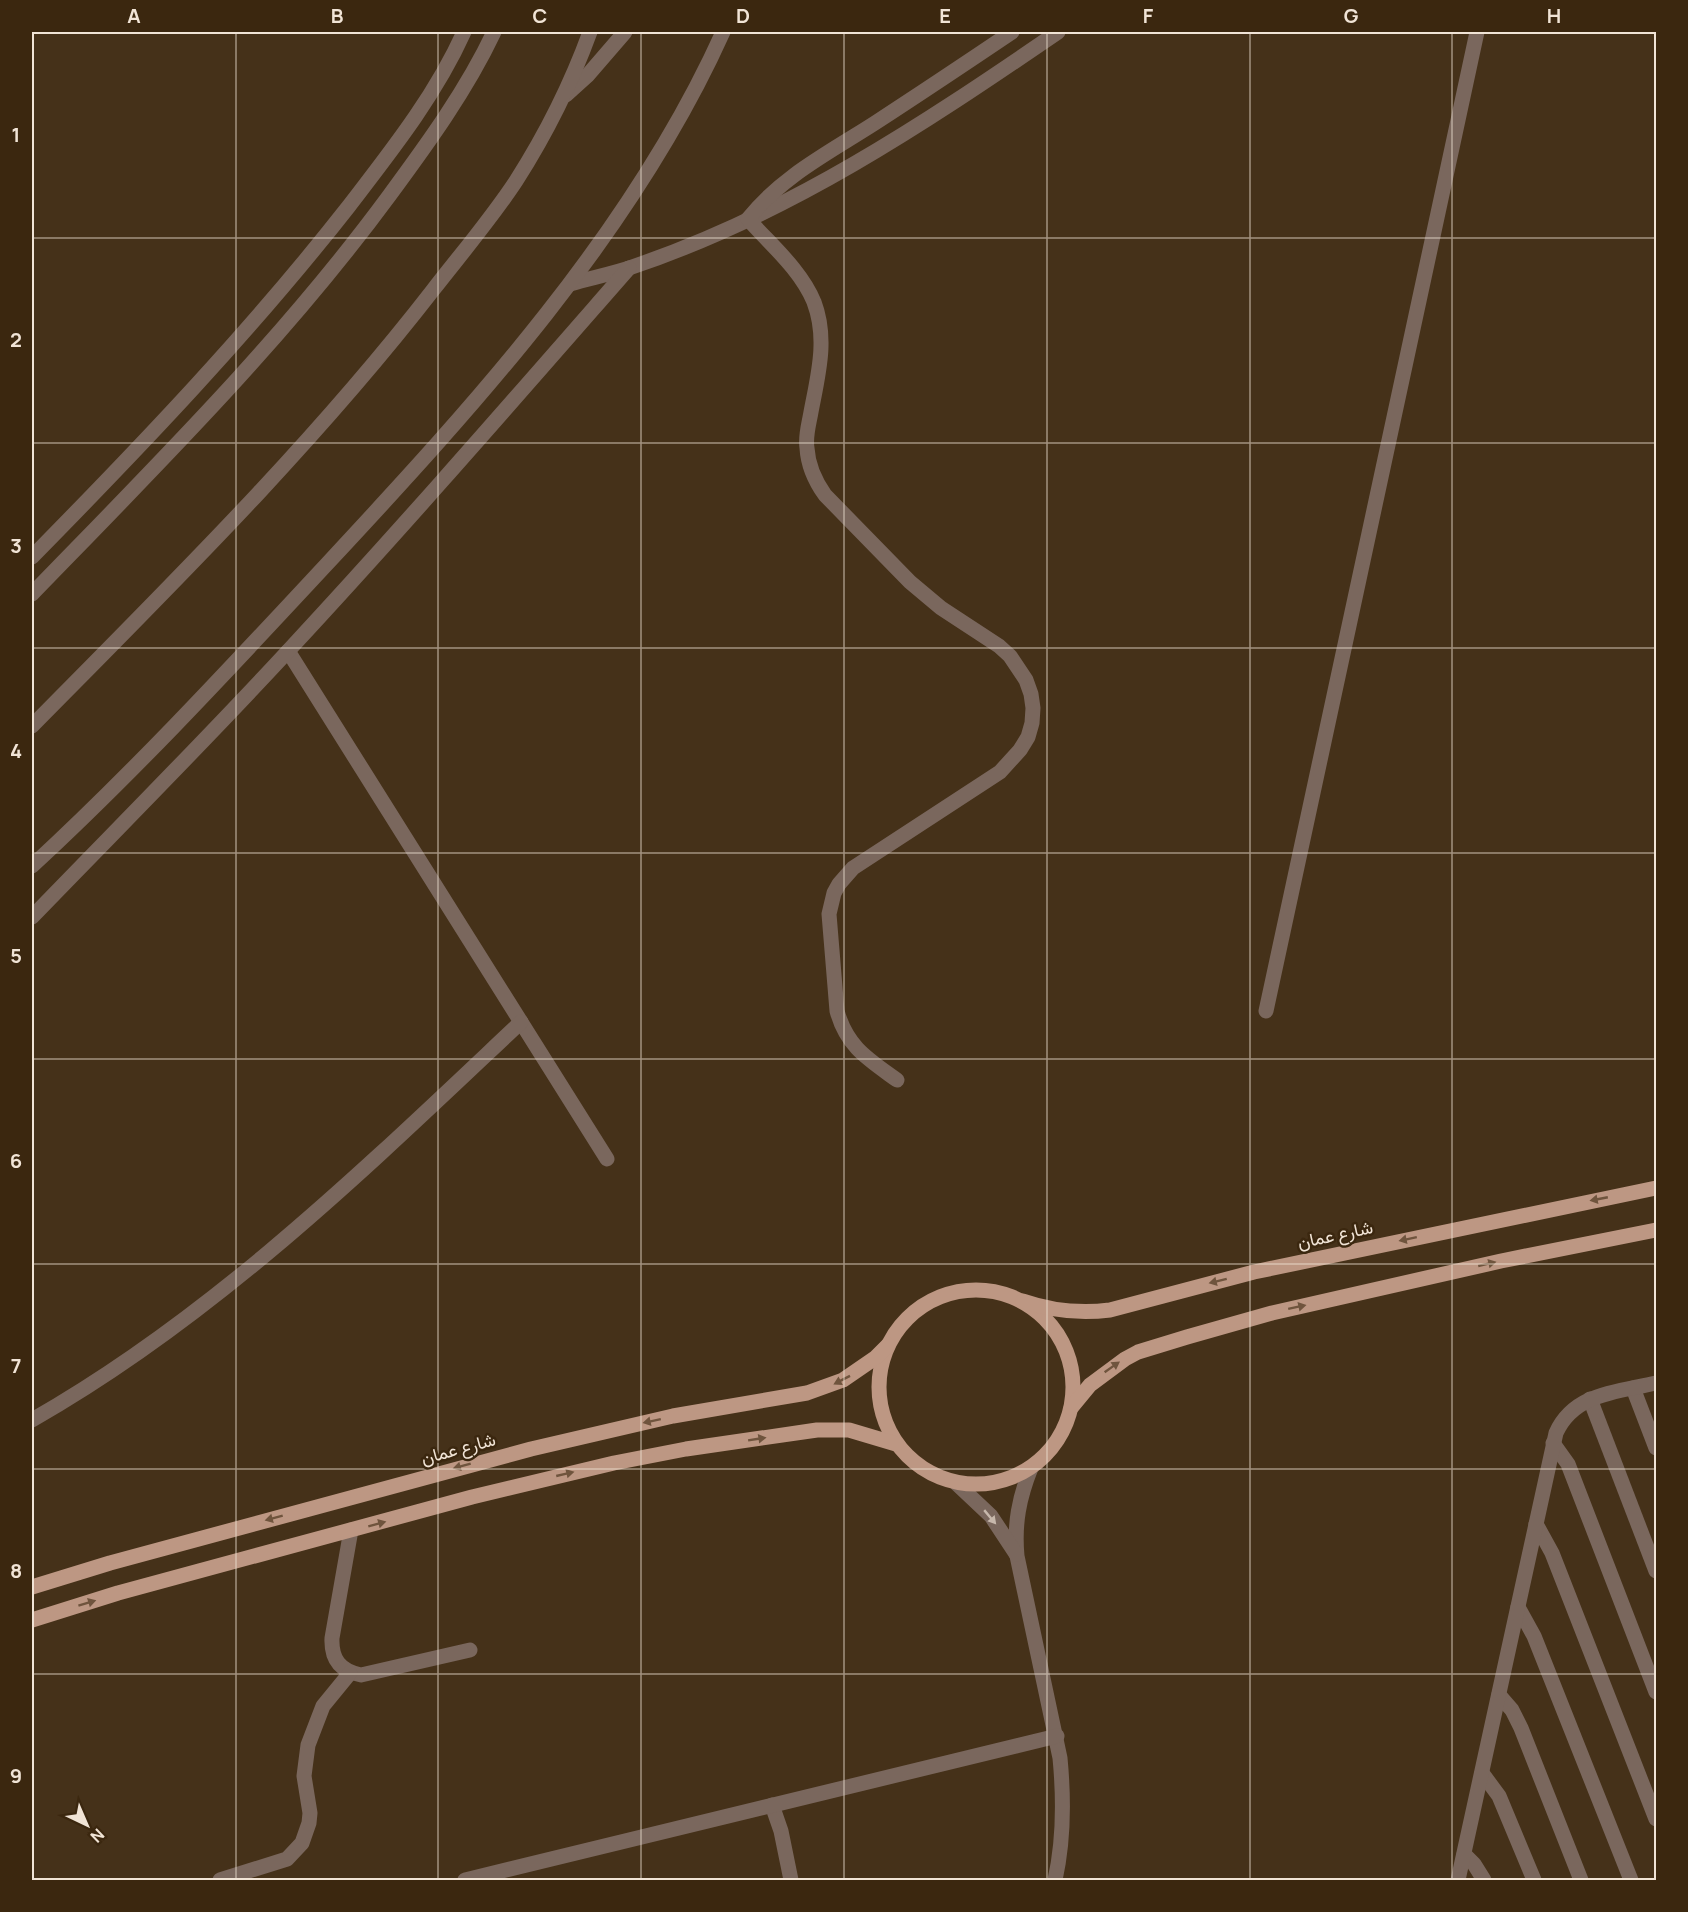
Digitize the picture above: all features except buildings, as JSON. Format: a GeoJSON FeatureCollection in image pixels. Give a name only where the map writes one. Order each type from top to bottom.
{"type":"FeatureCollection","features":[{"type":"Feature","properties":{"kind":"main road","name":"شارع عمان"},"geometry":{"type":"LineString","coordinates":[[1023,1301],[1048,1309],[1074,1312],[1110,1310],[1276,1267],[1656,1188]]}},
{"type":"Feature","properties":{"kind":"main road"},"geometry":{"type":"LineString","coordinates":[[1071,1408],[1090,1385],[1125,1359],[1138,1352],[1187,1337],[1272,1313],[1490,1264],[1656,1230]]}},
{"type":"Feature","properties":{"kind":"main road"},"geometry":{"type":"LineString","coordinates":[[980,1290],[1002,1293],[1023,1301],[1040,1313],[1065,1346],[1072,1377],[1071,1408],[1056,1442],[1045,1456],[1031,1467],[1013,1477],[995,1483],[975,1485],[956,1483],[923,1469],[897,1444],[886,1426],[880,1406],[878,1385],[881,1365],[888,1345],[900,1326],[916,1310],[936,1298],[957,1292],[980,1290]]}},
{"type":"Feature","properties":{"kind":"main road","name":"شارع عمان"},"geometry":{"type":"LineString","coordinates":[[32,1587],[110,1563],[531,1449],[673,1416],[807,1394],[851,1375],[875,1358],[888,1345]]}},
{"type":"Feature","properties":{"kind":"main road"},"geometry":{"type":"LineString","coordinates":[[32,1620],[118,1593],[543,1479],[686,1449],[833,1429],[866,1434],[897,1444]]}},
{"type":"Feature","properties":{"kind":"street"},"geometry":{"type":"LineString","coordinates":[[32,557],[197,386],[314,250],[419,113],[440,79],[464,32]]}},
{"type":"Feature","properties":{"kind":"street"},"geometry":{"type":"LineString","coordinates":[[32,594],[204,417],[322,283],[372,220],[446,116],[471,77],[494,32]]}},
{"type":"Feature","properties":{"kind":"street"},"geometry":{"type":"LineString","coordinates":[[32,726],[282,469],[404,328],[515,183],[562,99],[590,32]]}},
{"type":"Feature","properties":{"kind":"street"},"geometry":{"type":"LineString","coordinates":[[562,99],[587,76],[626,32]]}},
{"type":"Feature","properties":{"kind":"street"},"geometry":{"type":"LineString","coordinates":[[32,866],[203,696],[406,479],[570,284],[611,228],[648,171],[683,112],[723,32]]}},
{"type":"Feature","properties":{"kind":"street"},"geometry":{"type":"LineString","coordinates":[[748,219],[770,193],[797,172],[935,85],[1012,32]]}},
{"type":"Feature","properties":{"kind":"street"},"geometry":{"type":"LineString","coordinates":[[570,284],[629,268],[674,252],[748,219],[860,162],[963,97],[1058,32]]}},
{"type":"Feature","properties":{"kind":"street"},"geometry":{"type":"LineString","coordinates":[[1266,1011],[1477,32]]}},
{"type":"Feature","properties":{"kind":"street"},"geometry":{"type":"LineString","coordinates":[[748,219],[796,272],[810,295],[819,320],[820,363],[806,438],[808,460],[817,483],[825,495],[910,582],[941,608],[999,646],[1010,656],[1026,680],[1031,694],[1032,723],[1028,737],[1011,762],[987,781],[853,868],[839,884],[830,903],[829,925],[837,1011],[841,1025],[857,1050],[897,1080]]}},
{"type":"Feature","properties":{"kind":"street"},"geometry":{"type":"LineString","coordinates":[[32,917],[288,651],[421,505],[629,268]]}},
{"type":"Feature","properties":{"kind":"street"},"geometry":{"type":"LineString","coordinates":[[288,651],[606,1159]]}},
{"type":"Feature","properties":{"kind":"street"},"geometry":{"type":"LineString","coordinates":[[32,1420],[130,1358],[255,1263],[370,1164],[521,1022]]}},
{"type":"Feature","properties":{"kind":"street"},"geometry":{"type":"LineString","coordinates":[[1458,1881],[1556,1433],[1572,1408],[1590,1399],[1656,1383]]}},
{"type":"Feature","properties":{"kind":"street"},"geometry":{"type":"LineString","coordinates":[[1633,1388],[1656,1448]]}},
{"type":"Feature","properties":{"kind":"street"},"geometry":{"type":"LineString","coordinates":[[1590,1399],[1656,1571]]}},
{"type":"Feature","properties":{"kind":"street"},"geometry":{"type":"LineString","coordinates":[[1553,1443],[1568,1464],[1656,1692]]}},
{"type":"Feature","properties":{"kind":"street"},"geometry":{"type":"LineString","coordinates":[[1031,1467],[1019,1502],[1016,1520],[1017,1556],[1057,1736],[1063,1783],[1060,1856],[1055,1881]]}},
{"type":"Feature","properties":{"kind":"street"},"geometry":{"type":"LineString","coordinates":[[956,1483],[991,1516],[1017,1556]]}},
{"type":"Feature","properties":{"kind":"street"},"geometry":{"type":"LineString","coordinates":[[1536,1524],[1552,1553],[1656,1819]]}},
{"type":"Feature","properties":{"kind":"street"},"geometry":{"type":"LineString","coordinates":[[351,1530],[331,1648],[334,1659],[341,1667],[350,1673],[361,1675],[470,1650]]}},
{"type":"Feature","properties":{"kind":"street"},"geometry":{"type":"LineString","coordinates":[[1518,1607],[1534,1636],[1631,1881]]}},
{"type":"Feature","properties":{"kind":"street"},"geometry":{"type":"LineString","coordinates":[[223,1880],[287,1859],[302,1843],[309,1823],[309,1802],[304,1776],[308,1745],[323,1706],[350,1673]]}},
{"type":"Feature","properties":{"kind":"street"},"geometry":{"type":"LineString","coordinates":[[1499,1695],[1512,1710],[1521,1728],[1581,1881]]}},
{"type":"Feature","properties":{"kind":"street"},"geometry":{"type":"LineString","coordinates":[[465,1881],[1057,1736]]}},
{"type":"Feature","properties":{"kind":"street"},"geometry":{"type":"LineString","coordinates":[[1482,1773],[1499,1796],[1534,1881]]}},
{"type":"Feature","properties":{"kind":"street"},"geometry":{"type":"LineString","coordinates":[[772,1805],[781,1832],[791,1881]]}},
{"type":"Feature","properties":{"kind":"street"},"geometry":{"type":"LineString","coordinates":[[1464,1854],[1474,1864],[1484,1881]]}}]}
